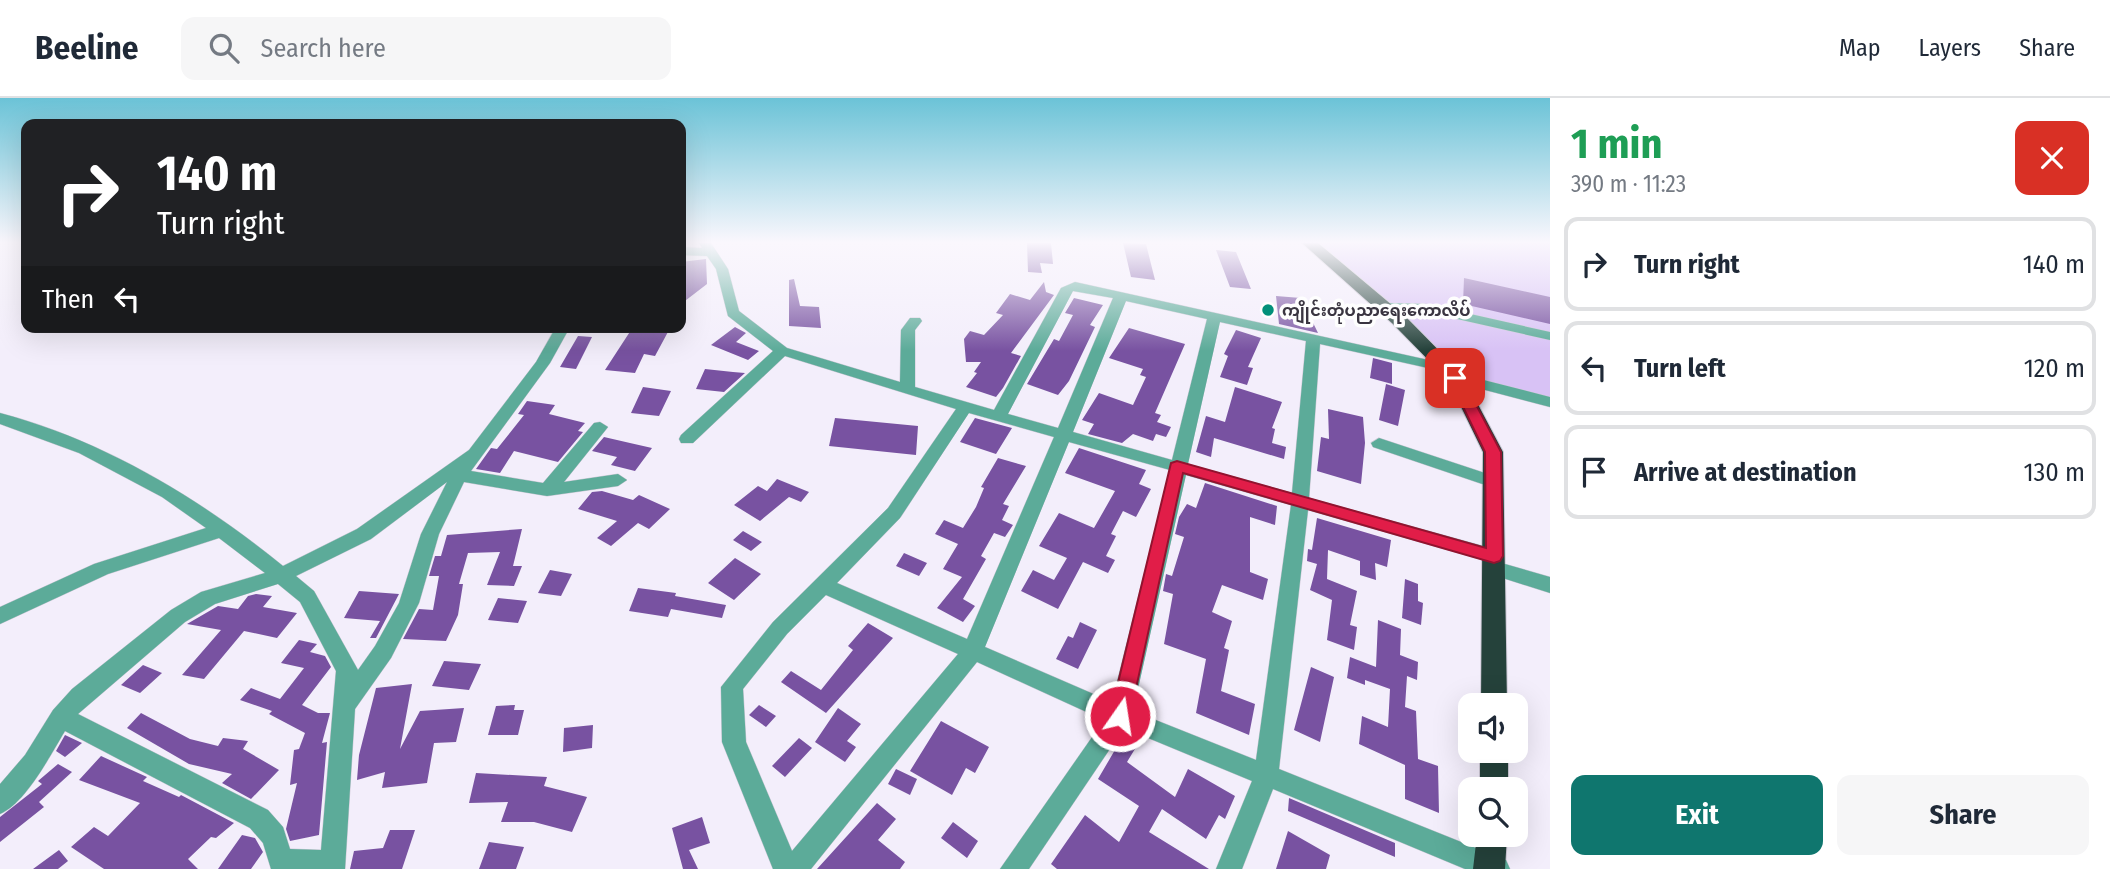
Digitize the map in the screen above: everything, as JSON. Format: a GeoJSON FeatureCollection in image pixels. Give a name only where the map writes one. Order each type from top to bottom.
{"type":"FeatureCollection","features":[{"type":"Feature","properties":{"kind":"highway"},"geometry":{"type":"LineString","coordinates":[[1351,279],[1384,307],[1450,373],[1493,452],[1494,693]]}},
{"type":"Feature","properties":{"kind":"street"},"geometry":{"type":"LineString","coordinates":[[724,279],[733,313],[782,351],[965,407],[1300,501],[1494,562],[1550,585]]}},
{"type":"Feature","properties":{"kind":"street"},"geometry":{"type":"LineString","coordinates":[[999,416],[1068,288],[1075,286],[1313,339],[1450,373],[1550,402]]}},
{"type":"Feature","properties":{"kind":"street"},"geometry":{"type":"LineString","coordinates":[[794,869],[974,651],[1121,296]]}},
{"type":"Feature","properties":{"kind":"street"},"geometry":{"type":"LineString","coordinates":[[1384,307],[1426,308],[1550,336]]}},
{"type":"Feature","properties":{"kind":"street"},"geometry":{"type":"LineString","coordinates":[[1013,869],[1120,716],[1177,466],[1214,319]]}},
{"type":"Feature","properties":{"kind":"street"},"geometry":{"type":"LineString","coordinates":[[907,390],[908,330],[915,321]]}},
{"type":"Feature","properties":{"kind":"street"},"geometry":{"type":"LineString","coordinates":[[346,704],[383,652],[410,603],[430,534],[459,475],[562,333]]}},
{"type":"Feature","properties":{"kind":"street"},"geometry":{"type":"LineString","coordinates":[[1228,869],[1266,775],[1300,501],[1313,339]]}},
{"type":"Feature","properties":{"kind":"street"},"geometry":{"type":"LineString","coordinates":[[687,439],[782,351]]}},
{"type":"Feature","properties":{"kind":"street"},"geometry":{"type":"LineString","coordinates":[[786,869],[734,742],[733,687],[780,628],[894,513],[965,407]]}},
{"type":"Feature","properties":{"kind":"street"},"geometry":{"type":"LineString","coordinates":[[0,418],[85,449],[168,494],[222,530],[307,597],[347,671],[333,866],[281,861],[274,836],[258,818],[61,717]]}},
{"type":"Feature","properties":{"kind":"street"},"geometry":{"type":"LineString","coordinates":[[547,490],[600,427]]}},
{"type":"Feature","properties":{"kind":"street"},"geometry":{"type":"LineString","coordinates":[[1379,443],[1494,482]]}},
{"type":"Feature","properties":{"kind":"street"},"geometry":{"type":"LineString","coordinates":[[0,802],[33,762],[61,717],[80,696],[178,616],[208,598],[281,575],[364,534],[472,455]]}},
{"type":"Feature","properties":{"kind":"street"},"geometry":{"type":"LineString","coordinates":[[459,475],[547,490],[618,480]]}},
{"type":"Feature","properties":{"kind":"street"},"geometry":{"type":"LineString","coordinates":[[0,616],[101,569],[222,530]]}},
{"type":"Feature","properties":{"kind":"street"},"geometry":{"type":"LineString","coordinates":[[823,584],[1120,716],[1266,775],[1492,859]]}},
{"type":"Feature","properties":{"kind":"shaded area"},"geometry":{"type":"Polygon","coordinates":[[[1352,279],[1550,279],[1550,397],[1462,377],[1352,279]]]}},
{"type":"Feature","properties":{"kind":"building"},"geometry":{"type":"Polygon","coordinates":[[[686,279],[707,279],[707,284],[686,300],[686,279]]]}},
{"type":"Feature","properties":{"kind":"building"},"geometry":{"type":"Polygon","coordinates":[[[794,279],[800,306],[819,307],[821,328],[789,326],[789,280],[794,279]]]}},
{"type":"Feature","properties":{"kind":"building"},"geometry":{"type":"Polygon","coordinates":[[[1227,279],[1247,279],[1251,289],[1230,287],[1227,279]]]}},
{"type":"Feature","properties":{"kind":"building"},"geometry":{"type":"Polygon","coordinates":[[[1464,279],[1550,297],[1550,324],[1463,304],[1464,279]]]}},
{"type":"Feature","properties":{"kind":"building"},"geometry":{"type":"Polygon","coordinates":[[[1044,282],[1046,292],[1054,295],[1011,353],[1021,356],[1003,388],[996,397],[966,387],[977,373],[974,372],[981,362],[966,362],[964,339],[970,331],[984,335],[1003,315],[996,313],[1010,294],[1030,300],[1044,282]]]}},
{"type":"Feature","properties":{"kind":"building"},"geometry":{"type":"Polygon","coordinates":[[[1276,296],[1301,298],[1318,333],[1279,324],[1276,296]]]}},
{"type":"Feature","properties":{"kind":"building"},"geometry":{"type":"Polygon","coordinates":[[[1074,298],[1103,305],[1090,325],[1095,327],[1069,381],[1058,395],[1027,384],[1054,339],[1059,341],[1073,315],[1065,313],[1074,298]]]}},
{"type":"Feature","properties":{"kind":"building"},"geometry":{"type":"Polygon","coordinates":[[[735,327],[746,333],[736,342],[759,351],[748,360],[711,345],[735,327]]]}},
{"type":"Feature","properties":{"kind":"building"},"geometry":{"type":"Polygon","coordinates":[[[1129,328],[1185,344],[1155,413],[1161,415],[1157,422],[1171,427],[1166,437],[1156,434],[1153,441],[1133,434],[1122,443],[1088,434],[1094,424],[1082,420],[1099,393],[1133,405],[1146,377],[1140,375],[1143,369],[1109,358],[1129,328]]]}},
{"type":"Feature","properties":{"kind":"building"},"geometry":{"type":"Polygon","coordinates":[[[1236,330],[1261,338],[1248,367],[1253,368],[1247,385],[1220,377],[1228,356],[1224,354],[1236,330]]]}},
{"type":"Feature","properties":{"kind":"building"},"geometry":{"type":"Polygon","coordinates":[[[629,333],[667,333],[655,356],[644,354],[635,373],[605,370],[629,333]]]}},
{"type":"Feature","properties":{"kind":"building"},"geometry":{"type":"Polygon","coordinates":[[[578,336],[592,337],[576,369],[560,367],[578,336]]]}},
{"type":"Feature","properties":{"kind":"building"},"geometry":{"type":"Polygon","coordinates":[[[1373,358],[1392,363],[1392,384],[1370,378],[1373,358]]]}},
{"type":"Feature","properties":{"kind":"building"},"geometry":{"type":"Polygon","coordinates":[[[705,369],[745,373],[724,392],[696,389],[705,369]]]}},
{"type":"Feature","properties":{"kind":"building"},"geometry":{"type":"Polygon","coordinates":[[[1386,384],[1405,390],[1398,426],[1379,420],[1386,384]]]}},
{"type":"Feature","properties":{"kind":"building"},"geometry":{"type":"Polygon","coordinates":[[[643,387],[671,391],[659,416],[631,413],[643,387]]]}},
{"type":"Feature","properties":{"kind":"building"},"geometry":{"type":"Polygon","coordinates":[[[1235,387],[1282,402],[1272,428],[1275,429],[1272,443],[1286,447],[1284,459],[1214,438],[1211,457],[1196,452],[1206,416],[1225,422],[1235,387]]]}},
{"type":"Feature","properties":{"kind":"building"},"geometry":{"type":"Polygon","coordinates":[[[527,401],[555,405],[549,414],[585,423],[578,431],[583,432],[558,462],[514,451],[500,473],[476,469],[491,448],[497,449],[524,415],[518,414],[527,401]]]}},
{"type":"Feature","properties":{"kind":"building"},"geometry":{"type":"Polygon","coordinates":[[[1328,409],[1363,417],[1365,443],[1361,484],[1317,471],[1321,437],[1329,439],[1328,409]]]}},
{"type":"Feature","properties":{"kind":"building"},"geometry":{"type":"Polygon","coordinates":[[[835,418],[918,426],[916,455],[829,446],[835,418]]]}},
{"type":"Feature","properties":{"kind":"building"},"geometry":{"type":"Polygon","coordinates":[[[975,418],[1012,428],[996,454],[960,442],[975,418]]]}},
{"type":"Feature","properties":{"kind":"building"},"geometry":{"type":"Polygon","coordinates":[[[604,437],[652,448],[635,471],[611,465],[617,457],[592,451],[604,437]]]}},
{"type":"Feature","properties":{"kind":"building"},"geometry":{"type":"Polygon","coordinates":[[[1079,448],[1146,470],[1139,484],[1151,489],[1136,517],[1123,511],[1111,534],[1116,536],[1106,556],[1115,560],[1108,573],[1083,562],[1058,609],[1021,591],[1033,570],[1054,580],[1067,558],[1039,546],[1059,513],[1094,528],[1115,491],[1065,473],[1079,448]]]}},
{"type":"Feature","properties":{"kind":"building"},"geometry":{"type":"Polygon","coordinates":[[[998,458],[1026,466],[1003,504],[1009,506],[1002,520],[1013,525],[1005,537],[994,533],[981,556],[986,559],[963,599],[975,606],[963,622],[937,608],[962,577],[943,569],[958,544],[935,534],[944,520],[963,528],[976,507],[984,488],[981,487],[998,458]]]}},
{"type":"Feature","properties":{"kind":"building"},"geometry":{"type":"Polygon","coordinates":[[[777,479],[809,492],[801,502],[789,497],[760,521],[734,505],[758,486],[767,491],[777,479]]]}},
{"type":"Feature","properties":{"kind":"building"},"geometry":{"type":"Polygon","coordinates":[[[1205,483],[1277,506],[1275,525],[1250,517],[1250,572],[1268,579],[1263,600],[1222,585],[1212,612],[1232,621],[1224,648],[1229,650],[1221,691],[1255,704],[1249,735],[1196,713],[1206,659],[1164,644],[1173,594],[1163,591],[1166,574],[1172,576],[1184,537],[1175,534],[1179,517],[1187,504],[1196,508],[1205,483]]]}},
{"type":"Feature","properties":{"kind":"building"},"geometry":{"type":"Polygon","coordinates":[[[602,491],[633,500],[639,495],[670,509],[649,529],[638,523],[611,546],[597,538],[617,521],[578,509],[592,492],[602,491]]]}},
{"type":"Feature","properties":{"kind":"building"},"geometry":{"type":"Polygon","coordinates":[[[1317,518],[1391,540],[1387,567],[1375,563],[1376,580],[1360,575],[1360,561],[1328,550],[1327,579],[1357,591],[1350,625],[1357,627],[1354,650],[1327,640],[1332,600],[1310,590],[1317,564],[1307,561],[1308,549],[1312,550],[1317,518]]]}},
{"type":"Feature","properties":{"kind":"building"},"geometry":{"type":"Polygon","coordinates":[[[522,529],[513,566],[522,566],[514,586],[487,585],[500,552],[468,553],[459,584],[463,584],[458,615],[446,641],[403,639],[419,609],[433,610],[439,576],[429,576],[435,556],[441,556],[447,535],[522,529]]]}},
{"type":"Feature","properties":{"kind":"building"},"geometry":{"type":"Polygon","coordinates":[[[743,531],[762,542],[751,551],[733,540],[743,531]]]}},
{"type":"Feature","properties":{"kind":"building"},"geometry":{"type":"Polygon","coordinates":[[[904,553],[927,563],[919,576],[896,566],[904,553]]]}},
{"type":"Feature","properties":{"kind":"building"},"geometry":{"type":"Polygon","coordinates":[[[735,558],[761,574],[734,600],[708,583],[735,558]]]}},
{"type":"Feature","properties":{"kind":"building"},"geometry":{"type":"Polygon","coordinates":[[[550,570],[572,574],[561,596],[538,593],[550,570]]]}},
{"type":"Feature","properties":{"kind":"building"},"geometry":{"type":"Polygon","coordinates":[[[1405,579],[1418,584],[1418,601],[1423,603],[1421,625],[1402,618],[1405,579]]]}},
{"type":"Feature","properties":{"kind":"building"},"geometry":{"type":"Polygon","coordinates":[[[638,588],[676,593],[675,596],[726,605],[722,618],[671,609],[668,617],[629,611],[638,588]]]}},
{"type":"Feature","properties":{"kind":"building"},"geometry":{"type":"Polygon","coordinates":[[[359,591],[399,594],[376,638],[370,638],[380,621],[344,618],[359,591]]]}},
{"type":"Feature","properties":{"kind":"building"},"geometry":{"type":"Polygon","coordinates":[[[248,596],[272,596],[263,607],[297,613],[277,638],[244,631],[204,679],[182,675],[221,630],[187,624],[218,606],[238,609],[248,596]]]}},
{"type":"Feature","properties":{"kind":"building"},"geometry":{"type":"Polygon","coordinates":[[[498,598],[527,601],[518,623],[488,620],[498,598]]]}},
{"type":"Feature","properties":{"kind":"building"},"geometry":{"type":"Polygon","coordinates":[[[1378,620],[1401,629],[1400,655],[1418,662],[1417,680],[1407,676],[1405,707],[1416,711],[1418,759],[1438,766],[1439,813],[1405,799],[1405,765],[1359,744],[1362,716],[1388,727],[1390,689],[1365,680],[1365,685],[1347,678],[1350,657],[1376,667],[1378,620]]]}},
{"type":"Feature","properties":{"kind":"building"},"geometry":{"type":"Polygon","coordinates":[[[1080,622],[1097,630],[1078,669],[1056,659],[1068,636],[1073,638],[1080,622]]]}},
{"type":"Feature","properties":{"kind":"building"},"geometry":{"type":"Polygon","coordinates":[[[868,623],[893,638],[826,713],[781,682],[791,671],[821,690],[853,650],[848,646],[868,623]]]}},
{"type":"Feature","properties":{"kind":"building"},"geometry":{"type":"Polygon","coordinates":[[[299,640],[317,644],[310,652],[325,656],[331,667],[302,705],[318,713],[330,713],[322,743],[327,742],[319,835],[290,841],[286,829],[297,783],[290,785],[294,750],[299,749],[305,733],[269,714],[272,711],[240,700],[251,688],[280,699],[304,668],[281,663],[299,640]]]}},
{"type":"Feature","properties":{"kind":"building"},"geometry":{"type":"Polygon","coordinates":[[[444,661],[481,664],[469,690],[432,686],[444,661]]]}},
{"type":"Feature","properties":{"kind":"building"},"geometry":{"type":"Polygon","coordinates":[[[143,665],[162,673],[140,693],[121,685],[143,665]]]}},
{"type":"Feature","properties":{"kind":"building"},"geometry":{"type":"Polygon","coordinates":[[[1311,667],[1334,677],[1320,742],[1294,730],[1311,667]]]}},
{"type":"Feature","properties":{"kind":"building"},"geometry":{"type":"Polygon","coordinates":[[[412,684],[400,749],[420,711],[464,708],[456,742],[434,743],[427,783],[382,788],[385,772],[357,780],[359,755],[376,688],[412,684]]]}},
{"type":"Feature","properties":{"kind":"building"},"geometry":{"type":"Polygon","coordinates":[[[515,705],[514,710],[524,710],[518,735],[488,735],[496,706],[515,705]]]}},
{"type":"Feature","properties":{"kind":"building"},"geometry":{"type":"Polygon","coordinates":[[[759,705],[776,716],[766,727],[749,715],[759,705]]]}},
{"type":"Feature","properties":{"kind":"building"},"geometry":{"type":"Polygon","coordinates":[[[838,708],[861,724],[847,741],[856,747],[845,762],[815,742],[838,708]]]}},
{"type":"Feature","properties":{"kind":"building"},"geometry":{"type":"Polygon","coordinates":[[[141,713],[190,739],[218,746],[223,738],[248,741],[243,749],[279,770],[251,799],[222,783],[232,774],[189,764],[127,728],[141,713]]]}},
{"type":"Feature","properties":{"kind":"building"},"geometry":{"type":"Polygon","coordinates":[[[941,721],[989,747],[975,773],[966,768],[952,795],[910,771],[941,721]]]}},
{"type":"Feature","properties":{"kind":"building"},"geometry":{"type":"Polygon","coordinates":[[[593,725],[592,748],[563,752],[564,728],[593,725]]]}},
{"type":"Feature","properties":{"kind":"building"},"geometry":{"type":"Polygon","coordinates":[[[1126,731],[1141,739],[1127,762],[1175,797],[1188,769],[1235,796],[1225,819],[1219,815],[1206,839],[1162,809],[1149,832],[1209,869],[1057,869],[1051,864],[1085,815],[1119,842],[1139,806],[1098,779],[1126,731]]]}},
{"type":"Feature","properties":{"kind":"building"},"geometry":{"type":"Polygon","coordinates":[[[65,735],[82,743],[65,757],[56,751],[65,735]]]}},
{"type":"Feature","properties":{"kind":"building"},"geometry":{"type":"Polygon","coordinates":[[[799,738],[812,748],[785,777],[772,766],[799,738]]]}},
{"type":"Feature","properties":{"kind":"building"},"geometry":{"type":"Polygon","coordinates":[[[101,756],[147,777],[143,781],[179,797],[181,795],[234,823],[216,838],[211,837],[188,859],[198,869],[104,869],[71,847],[94,827],[108,836],[140,803],[79,780],[101,756]]]}},
{"type":"Feature","properties":{"kind":"building"},"geometry":{"type":"Polygon","coordinates":[[[58,764],[72,772],[39,802],[44,807],[0,842],[0,817],[42,784],[38,781],[58,764]]]}},
{"type":"Feature","properties":{"kind":"building"},"geometry":{"type":"Polygon","coordinates":[[[896,769],[917,779],[910,795],[888,784],[896,769]]]}},
{"type":"Feature","properties":{"kind":"building"},"geometry":{"type":"Polygon","coordinates":[[[476,773],[547,777],[544,786],[587,797],[572,832],[534,822],[501,822],[508,802],[469,803],[476,773]]]}},
{"type":"Feature","properties":{"kind":"building"},"geometry":{"type":"Polygon","coordinates":[[[1289,798],[1395,843],[1395,857],[1288,811],[1289,798]]]}},
{"type":"Feature","properties":{"kind":"building"},"geometry":{"type":"Polygon","coordinates":[[[877,803],[896,819],[878,840],[905,862],[900,869],[817,869],[877,803]]]}},
{"type":"Feature","properties":{"kind":"building"},"geometry":{"type":"Polygon","coordinates":[[[702,817],[710,843],[689,850],[698,869],[683,869],[672,828],[702,817]]]}},
{"type":"Feature","properties":{"kind":"building"},"geometry":{"type":"Polygon","coordinates":[[[953,822],[978,841],[967,858],[941,838],[953,822]]]}},
{"type":"Feature","properties":{"kind":"building"},"geometry":{"type":"Polygon","coordinates":[[[390,830],[415,830],[402,869],[350,869],[354,851],[383,848],[390,830]]]}},
{"type":"Feature","properties":{"kind":"building"},"geometry":{"type":"Polygon","coordinates":[[[1288,831],[1330,855],[1326,869],[1276,869],[1288,831]]]}},
{"type":"Feature","properties":{"kind":"building"},"geometry":{"type":"Polygon","coordinates":[[[242,835],[255,838],[263,852],[251,869],[218,869],[242,835]]]}},
{"type":"Feature","properties":{"kind":"building"},"geometry":{"type":"Polygon","coordinates":[[[489,842],[524,847],[516,869],[479,869],[489,842]]]}},
{"type":"Feature","properties":{"kind":"building"},"geometry":{"type":"Polygon","coordinates":[[[59,850],[68,861],[58,869],[33,869],[59,850]]]}},
{"type":"Feature","properties":{"kind":"place","name":"ကျိုင်းတုံပညာရေးကောလိပ်"},"geometry":{"type":"Point","coordinates":[1268,310]}},
{"type":"Feature","properties":{"kind":"route"},"geometry":{"type":"LineString","coordinates":[[1120,716],[1177,466],[1494,556],[1493,452],[1455,378]]}}]}
